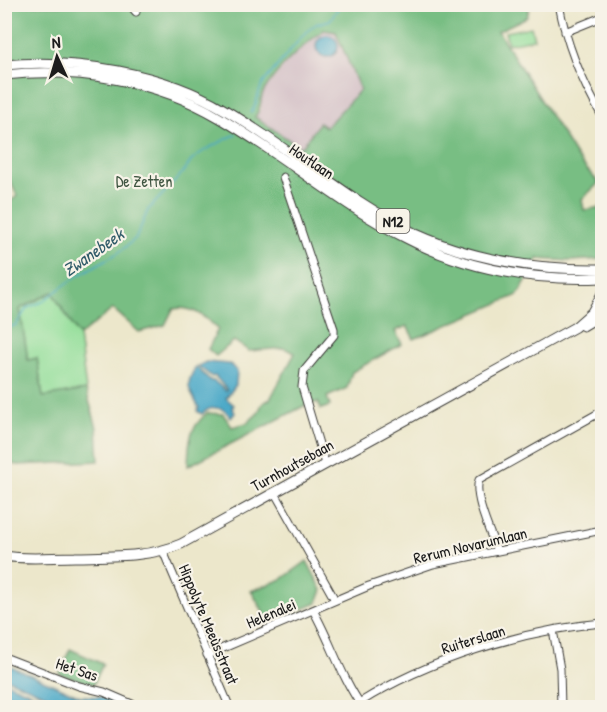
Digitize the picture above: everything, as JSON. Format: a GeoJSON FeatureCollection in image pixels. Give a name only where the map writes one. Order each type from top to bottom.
{"type":"FeatureCollection","features":[{"type":"Feature","properties":{"kind":"main road","name":"Houtlaan"},"geometry":{"type":"LineString","coordinates":[[4,65],[54,64],[95,68],[131,74],[177,88],[223,108],[363,202],[402,226],[430,239],[472,256],[508,264],[556,269],[603,270]]}},
{"type":"Feature","properties":{"kind":"main road","name":"Houtlaan"},"geometry":{"type":"LineString","coordinates":[[4,75],[54,73],[94,76],[161,92],[219,117],[368,216],[426,248],[471,264],[519,274],[567,279],[603,278]]}},
{"type":"Feature","properties":{"kind":"main road","name":"Turnhoutsebaan"},"geometry":{"type":"LineString","coordinates":[[4,556],[24,558],[141,554],[163,551],[181,544],[575,327],[592,312],[602,299]]}},
{"type":"Feature","properties":{"kind":"main road","name":"Turnhoutsebaan"},"geometry":{"type":"LineString","coordinates":[[575,327],[581,327],[603,311]]}},
{"type":"Feature","properties":{"kind":"street"},"geometry":{"type":"LineString","coordinates":[[129,4],[136,12]]}},
{"type":"Feature","properties":{"kind":"street"},"geometry":{"type":"LineString","coordinates":[[559,4],[565,32],[581,77],[603,116]]}},
{"type":"Feature","properties":{"kind":"street"},"geometry":{"type":"LineString","coordinates":[[565,32],[603,17]]}},
{"type":"Feature","properties":{"kind":"street"},"geometry":{"type":"LineString","coordinates":[[283,177],[334,328],[334,335],[304,371],[302,387],[325,464]]}},
{"type":"Feature","properties":{"kind":"street"},"geometry":{"type":"LineString","coordinates":[[497,551],[479,498],[477,487],[479,480],[597,414],[603,413]]}},
{"type":"Feature","properties":{"kind":"street"},"geometry":{"type":"LineString","coordinates":[[275,493],[333,600]]}},
{"type":"Feature","properties":{"kind":"street","name":"Rerum Novarumlaan"},"geometry":{"type":"LineString","coordinates":[[316,609],[369,586],[433,564],[603,530]]}},
{"type":"Feature","properties":{"kind":"street","name":"Hippolyte Meeùsstraat"},"geometry":{"type":"LineString","coordinates":[[163,551],[230,708]]}},
{"type":"Feature","properties":{"kind":"street"},"geometry":{"type":"LineString","coordinates":[[316,609],[342,673],[361,705]]}},
{"type":"Feature","properties":{"kind":"street","name":"Helenalei"},"geometry":{"type":"LineString","coordinates":[[207,655],[316,609]]}},
{"type":"Feature","properties":{"kind":"street","name":"Ruiterslaan"},"geometry":{"type":"LineString","coordinates":[[361,705],[384,688],[439,663],[500,643],[553,630],[603,623]]}},
{"type":"Feature","properties":{"kind":"street"},"geometry":{"type":"LineString","coordinates":[[553,630],[560,669],[561,708]]}},
{"type":"Feature","properties":{"kind":"street","name":"Het Sas"},"geometry":{"type":"LineString","coordinates":[[4,657],[79,686],[104,692],[141,708]]}},
{"type":"Feature","properties":{"kind":"shaded area"},"geometry":{"type":"Polygon","coordinates":[[[324,30],[336,32],[360,90],[326,127],[318,124],[301,148],[255,118],[261,109],[262,93],[298,49],[324,30]]]}},
{"type":"Feature","properties":{"kind":"green space","name":"De Zetten"},"geometry":{"type":"Polygon","coordinates":[[[5,5],[530,5],[527,17],[498,31],[577,158],[599,183],[582,199],[584,210],[602,207],[602,259],[570,261],[538,259],[518,295],[414,339],[407,326],[395,331],[402,344],[352,372],[347,388],[327,397],[330,406],[321,409],[318,402],[304,406],[188,466],[191,437],[201,419],[207,413],[223,414],[232,427],[247,423],[258,413],[262,404],[270,399],[295,353],[284,348],[249,351],[234,341],[216,356],[208,349],[218,329],[198,313],[180,308],[173,309],[165,325],[139,332],[113,309],[79,336],[52,292],[20,309],[28,360],[37,358],[43,397],[86,390],[97,428],[99,461],[18,465],[4,462],[4,257],[9,255],[5,239],[4,206],[17,196],[5,170],[5,5]],[[324,30],[284,65],[264,91],[255,117],[301,148],[319,123],[326,127],[360,90],[336,32],[324,30]]]}},
{"type":"Feature","properties":{"kind":"green space"},"geometry":{"type":"Polygon","coordinates":[[[531,27],[534,39],[508,44],[505,32],[531,27]]]}},
{"type":"Feature","properties":{"kind":"green space"},"geometry":{"type":"Polygon","coordinates":[[[52,292],[79,336],[86,390],[43,397],[37,358],[28,361],[20,309],[52,292]]]}},
{"type":"Feature","properties":{"kind":"green space"},"geometry":{"type":"Polygon","coordinates":[[[307,561],[322,590],[317,603],[270,623],[251,591],[282,579],[307,561]]]}},
{"type":"Feature","properties":{"kind":"green space"},"geometry":{"type":"Polygon","coordinates":[[[70,649],[103,664],[93,685],[59,674],[70,649]]]}},
{"type":"Feature","properties":{"kind":"water"},"geometry":{"type":"Polygon","coordinates":[[[327,35],[335,38],[338,46],[335,54],[327,57],[319,54],[316,46],[319,38],[327,35]]]}},
{"type":"Feature","properties":{"kind":"water"},"geometry":{"type":"Polygon","coordinates":[[[206,362],[230,364],[237,371],[236,385],[226,398],[234,405],[232,407],[235,413],[231,418],[225,411],[217,408],[209,409],[202,414],[197,411],[199,408],[189,388],[190,379],[196,367],[211,381],[227,390],[215,376],[212,377],[198,366],[206,362]]]}},
{"type":"Feature","properties":{"kind":"water"},"geometry":{"type":"Polygon","coordinates":[[[5,664],[80,696],[103,697],[127,707],[71,707],[5,678],[5,664]]]}},
{"type":"Feature","properties":{"kind":"water"},"geometry":{"type":"Polygon","coordinates":[[[5,682],[64,707],[33,707],[5,696],[5,682]]]}},
{"type":"Feature","properties":{"kind":"waterway","name":"Zwanebeek"},"geometry":{"type":"LineString","coordinates":[[251,113],[264,82],[304,34],[316,24],[330,20],[341,4]]}},
{"type":"Feature","properties":{"kind":"waterway","name":"Zwanebeek"},"geometry":{"type":"LineString","coordinates":[[4,329],[16,325],[27,308],[42,302],[77,276],[118,253],[136,238],[148,210],[193,159],[236,134]]}}]}
